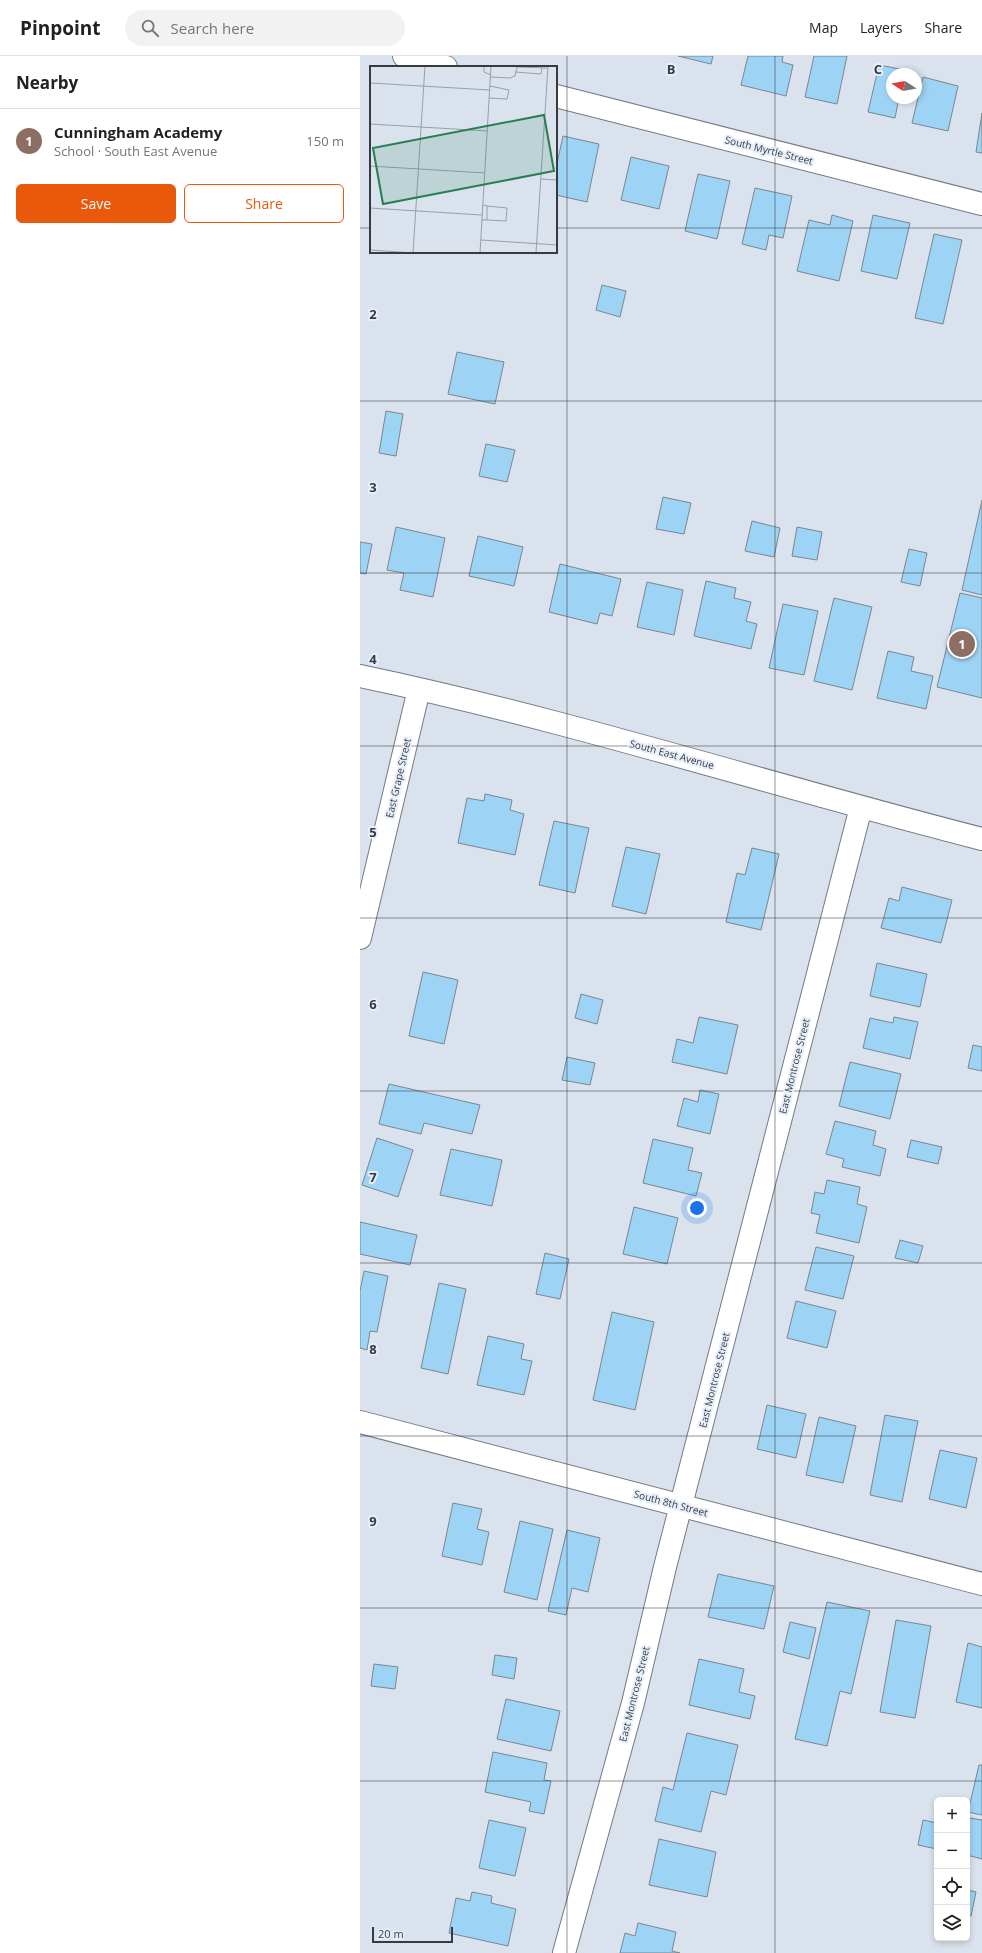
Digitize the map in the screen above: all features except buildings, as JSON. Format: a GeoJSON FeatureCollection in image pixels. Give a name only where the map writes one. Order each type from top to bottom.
{"type":"FeatureCollection","features":[{"type":"Feature","properties":{"kind":"street"},"geometry":{"type":"LineString","coordinates":[[404,56],[442,66]]}},
{"type":"Feature","properties":{"kind":"street","name":"South Myrtle Street"},"geometry":{"type":"LineString","coordinates":[[557,96],[982,204]]}},
{"type":"Feature","properties":{"kind":"street","name":"South East Avenue"},"geometry":{"type":"LineString","coordinates":[[360,676],[420,689],[645,747],[982,839]]}},
{"type":"Feature","properties":{"kind":"street","name":"East Grape Street"},"geometry":{"type":"LineString","coordinates":[[360,938],[420,689]]}},
{"type":"Feature","properties":{"kind":"street","name":"East Montrose Street"},"geometry":{"type":"LineString","coordinates":[[564,1953],[633,1703],[681,1506],[861,807]]}},
{"type":"Feature","properties":{"kind":"street","name":"South 8th Street"},"geometry":{"type":"LineString","coordinates":[[360,1422],[982,1584]]}},
{"type":"Feature","properties":{"kind":"place","name":"Cunningham Academy"},"geometry":{"type":"Point","coordinates":[962,644]}}]}
